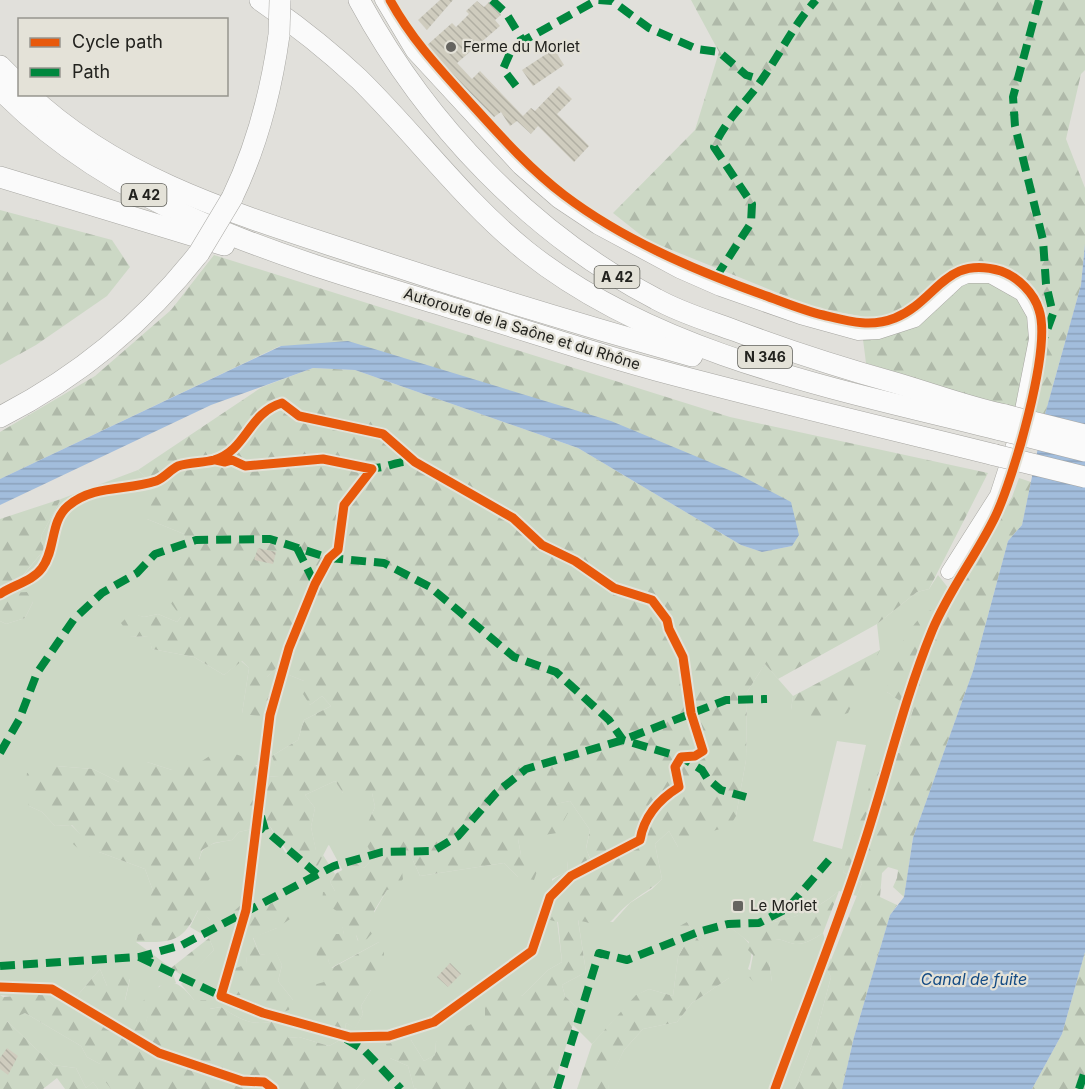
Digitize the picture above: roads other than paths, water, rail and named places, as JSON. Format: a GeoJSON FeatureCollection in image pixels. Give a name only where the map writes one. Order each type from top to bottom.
{"type":"FeatureCollection","features":[{"type":"Feature","properties":{"kind":"highway","name":"N 346"},"geometry":{"type":"LineString","coordinates":[[260,0],[326,48],[493,222],[565,279],[616,311],[714,352],[856,394],[1003,423],[1085,451]]}},
{"type":"Feature","properties":{"kind":"highway"},"geometry":{"type":"LineString","coordinates":[[0,417],[70,375],[120,338],[152,308],[199,253],[232,198],[262,124],[273,80],[279,35],[280,0]]}},
{"type":"Feature","properties":{"kind":"highway","name":"A 42"},"geometry":{"type":"LineString","coordinates":[[359,0],[386,48],[440,122],[526,208],[593,262],[649,296],[689,314],[786,349],[975,409],[1003,423],[1085,435]]}},
{"type":"Feature","properties":{"kind":"highway"},"geometry":{"type":"LineString","coordinates":[[0,66],[18,85]]}},
{"type":"Feature","properties":{"kind":"highway","name":"Autoroute de la Saône et du Rhône"},"geometry":{"type":"LineString","coordinates":[[0,89],[26,116],[55,140],[129,189],[184,214],[309,264],[655,370],[1085,477]]}},
{"type":"Feature","properties":{"kind":"highway"},"geometry":{"type":"LineString","coordinates":[[30,96],[82,140],[129,168],[179,193],[441,282],[634,340],[696,357],[714,352]]}},
{"type":"Feature","properties":{"kind":"highway"},"geometry":{"type":"LineString","coordinates":[[0,177],[277,261],[309,264]]}},
{"type":"Feature","properties":{"kind":"highway","name":"N 346"},"geometry":{"type":"LineString","coordinates":[[565,279],[583,280],[631,305],[734,348],[945,404],[975,409]]}},
{"type":"Feature","properties":{"kind":"street"},"geometry":{"type":"LineString","coordinates":[[382,0],[413,52],[519,167],[558,201],[597,227],[678,271],[790,313],[858,333],[878,332],[915,320],[958,280],[967,276],[990,276],[1022,294],[1034,315],[1036,339],[1018,430],[997,495],[948,572]]}},
{"type":"Feature","properties":{"kind":"water","name":"Canal de fuite"},"geometry":{"type":"Polygon","coordinates":[[[1085,244],[1085,952],[1062,1034],[1032,1089],[842,1089],[854,1037],[890,915],[904,897],[913,838],[973,671],[1008,541],[1022,525],[1045,414],[1081,285],[1085,244]]]}},
{"type":"Feature","properties":{"kind":"water"},"geometry":{"type":"Polygon","coordinates":[[[348,341],[611,421],[736,473],[791,502],[799,535],[792,546],[762,552],[741,545],[578,448],[355,370],[313,368],[211,405],[0,505],[0,479],[281,346],[348,341]]]}},
{"type":"Feature","properties":{"kind":"place","name":"Ferme du Morlet"},"geometry":{"type":"Point","coordinates":[451,47]}},
{"type":"Feature","properties":{"kind":"place","name":"Le Morlet"},"geometry":{"type":"Point","coordinates":[738,906]}}]}
